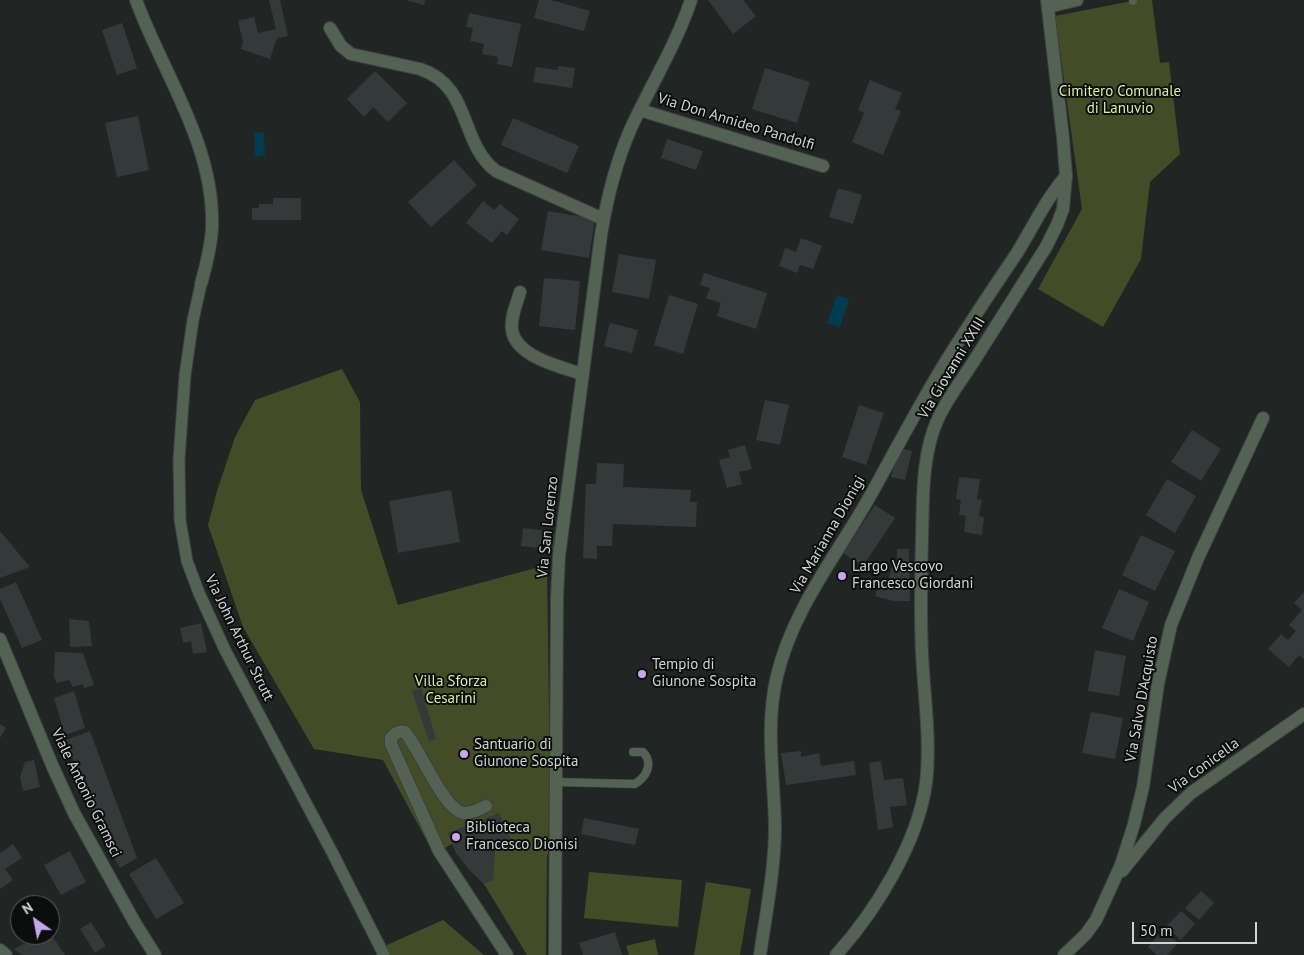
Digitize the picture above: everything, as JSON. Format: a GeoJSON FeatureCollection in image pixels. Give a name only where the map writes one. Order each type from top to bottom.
{"type":"FeatureCollection","features":[{"type":"Feature","properties":{"kind":"street"},"geometry":{"type":"LineString","coordinates":[[136,0],[192,126],[204,168],[211,204],[212,227],[209,252],[201,284]]}},
{"type":"Feature","properties":{"kind":"street","name":"Via San Lorenzo"},"geometry":{"type":"LineString","coordinates":[[555,955],[559,556],[604,219],[609,193],[626,140],[672,48],[691,0]]}},
{"type":"Feature","properties":{"kind":"street"},"geometry":{"type":"LineString","coordinates":[[1048,4],[1077,0]]}},
{"type":"Feature","properties":{"kind":"street","name":"Via Giovanni XXIII"},"geometry":{"type":"LineString","coordinates":[[836,955],[864,921],[887,886],[911,834],[925,790],[927,736],[921,634],[921,581],[924,486],[930,440],[945,406],[1054,233],[1062,209],[1066,176],[1048,4]]}},
{"type":"Feature","properties":{"kind":"street"},"geometry":{"type":"LineString","coordinates":[[330,28],[341,46],[351,54],[420,69],[440,80],[460,105],[479,154],[496,171],[604,219]]}},
{"type":"Feature","properties":{"kind":"street","name":"Via Don Annideo Pandolfi"},"geometry":{"type":"LineString","coordinates":[[640,110],[823,166]]}},
{"type":"Feature","properties":{"kind":"street","name":"Via Marianna Dionigi"},"geometry":{"type":"LineString","coordinates":[[760,955],[774,846],[771,710],[776,678],[786,644],[812,594],[874,490],[936,376],[1028,236],[1054,190],[1066,176]]}},
{"type":"Feature","properties":{"kind":"street","name":"Via John Arthur Strutt"},"geometry":{"type":"LineString","coordinates":[[201,284],[187,366],[179,459],[179,514],[187,560],[199,593],[222,644],[333,854],[382,952]]}},
{"type":"Feature","properties":{"kind":"street"},"geometry":{"type":"LineString","coordinates":[[520,292],[512,328],[517,341],[531,354],[540,359],[582,374]]}},
{"type":"Feature","properties":{"kind":"street","name":"Via Salvo D'Acquisto"},"geometry":{"type":"LineString","coordinates":[[1064,955],[1086,934],[1096,920],[1116,879],[1141,797],[1158,684],[1171,625],[1198,558],[1263,418]]}},
{"type":"Feature","properties":{"kind":"street","name":"Viale Antonio Gramsci"},"geometry":{"type":"LineString","coordinates":[[0,639],[52,766],[80,824],[139,931],[155,955]]}},
{"type":"Feature","properties":{"kind":"street","name":"Via Conicella"},"geometry":{"type":"LineString","coordinates":[[1116,879],[1165,818],[1191,793],[1304,714]]}},
{"type":"Feature","properties":{"kind":"street"},"geometry":{"type":"LineString","coordinates":[[486,806],[471,813],[462,813],[456,810],[449,803],[405,732],[395,733],[391,738],[391,744],[439,851],[507,955]]}},
{"type":"Feature","properties":{"kind":"street"},"geometry":{"type":"LineString","coordinates":[[0,950],[6,955]]}},
{"type":"Feature","properties":{"kind":"lane"},"geometry":{"type":"LineString","coordinates":[[556,782],[634,784],[641,780],[647,772],[649,765],[648,757],[643,752],[633,752]]}},
{"type":"Feature","properties":{"kind":"green space","name":"Cimitero Comunale di Lanuvio"},"geometry":{"type":"Polygon","coordinates":[[[1137,0],[1152,0],[1160,63],[1169,62],[1180,154],[1150,182],[1141,259],[1103,327],[1038,289],[1082,209],[1055,16],[1137,0]]]}},
{"type":"Feature","properties":{"kind":"green space","name":"Villa Sforza Cesarini"},"geometry":{"type":"Polygon","coordinates":[[[342,369],[360,402],[361,490],[398,605],[547,565],[550,786],[546,955],[527,955],[484,884],[457,854],[452,844],[434,854],[383,760],[314,749],[243,627],[208,525],[235,437],[255,400],[342,369]]]}},
{"type":"Feature","properties":{"kind":"green space"},"geometry":{"type":"Polygon","coordinates":[[[589,872],[682,880],[678,927],[584,918],[589,872]]]}},
{"type":"Feature","properties":{"kind":"green space"},"geometry":{"type":"Polygon","coordinates":[[[706,882],[751,889],[740,955],[694,955],[706,882]]]}},
{"type":"Feature","properties":{"kind":"green space"},"geometry":{"type":"Polygon","coordinates":[[[443,920],[484,955],[383,955],[380,948],[443,920]]]}},
{"type":"Feature","properties":{"kind":"green space"},"geometry":{"type":"Polygon","coordinates":[[[655,939],[658,955],[629,955],[626,946],[655,939]]]}},
{"type":"Feature","properties":{"kind":"water"},"geometry":{"type":"Polygon","coordinates":[[[264,132],[265,156],[255,156],[254,133],[264,132]]]}},
{"type":"Feature","properties":{"kind":"water"},"geometry":{"type":"Polygon","coordinates":[[[837,295],[849,299],[840,327],[827,323],[837,295]]]}},
{"type":"Feature","properties":{"kind":"building"},"geometry":{"type":"Polygon","coordinates":[[[269,0],[280,0],[288,36],[277,38],[270,59],[241,49],[243,42],[238,21],[254,17],[258,33],[276,29],[269,0]]]}},
{"type":"Feature","properties":{"kind":"building"},"geometry":{"type":"Polygon","coordinates":[[[406,0],[425,0],[424,5],[406,0]]]}},
{"type":"Feature","properties":{"kind":"building"},"geometry":{"type":"Polygon","coordinates":[[[539,0],[551,0],[590,11],[584,31],[534,18],[539,0]]]}},
{"type":"Feature","properties":{"kind":"building"},"geometry":{"type":"Polygon","coordinates":[[[708,0],[743,0],[756,16],[733,34],[708,0]]]}},
{"type":"Feature","properties":{"kind":"building"},"geometry":{"type":"Polygon","coordinates":[[[469,13],[521,24],[512,67],[497,64],[498,57],[482,54],[484,44],[470,41],[473,28],[466,27],[469,13]]]}},
{"type":"Feature","properties":{"kind":"building"},"geometry":{"type":"Polygon","coordinates":[[[122,23],[137,68],[117,75],[102,30],[122,23]]]}},
{"type":"Feature","properties":{"kind":"building"},"geometry":{"type":"Polygon","coordinates":[[[558,66],[575,68],[572,88],[533,82],[536,67],[558,70],[558,66]]]}},
{"type":"Feature","properties":{"kind":"building"},"geometry":{"type":"Polygon","coordinates":[[[765,68],[810,82],[797,123],[752,109],[765,68]]]}},
{"type":"Feature","properties":{"kind":"building"},"geometry":{"type":"Polygon","coordinates":[[[375,71],[407,103],[388,122],[373,107],[364,117],[347,99],[375,71]]]}},
{"type":"Feature","properties":{"kind":"building"},"geometry":{"type":"Polygon","coordinates":[[[870,80],[902,93],[895,109],[901,111],[883,155],[852,142],[864,113],[858,110],[870,80]]]}},
{"type":"Feature","properties":{"kind":"building"},"geometry":{"type":"Polygon","coordinates":[[[138,116],[149,170],[117,177],[105,123],[138,116]]]}},
{"type":"Feature","properties":{"kind":"building"},"geometry":{"type":"Polygon","coordinates":[[[513,118],[579,146],[567,173],[501,145],[513,118]]]}},
{"type":"Feature","properties":{"kind":"building"},"geometry":{"type":"Polygon","coordinates":[[[667,139],[703,151],[696,170],[661,158],[667,139]]]}},
{"type":"Feature","properties":{"kind":"building"},"geometry":{"type":"Polygon","coordinates":[[[454,160],[477,185],[431,227],[408,202],[454,160]]]}},
{"type":"Feature","properties":{"kind":"building"},"geometry":{"type":"Polygon","coordinates":[[[838,188],[862,195],[853,224],[829,217],[838,188]]]}},
{"type":"Feature","properties":{"kind":"building"},"geometry":{"type":"Polygon","coordinates":[[[273,198],[301,198],[301,220],[252,220],[252,208],[259,208],[259,204],[273,204],[273,198]]]}},
{"type":"Feature","properties":{"kind":"building"},"geometry":{"type":"Polygon","coordinates":[[[483,201],[494,210],[500,204],[519,219],[507,235],[502,231],[492,243],[466,223],[483,201]]]}},
{"type":"Feature","properties":{"kind":"building"},"geometry":{"type":"Polygon","coordinates":[[[548,211],[595,219],[589,258],[541,250],[548,211]]]}},
{"type":"Feature","properties":{"kind":"building"},"geometry":{"type":"Polygon","coordinates":[[[801,238],[822,246],[813,269],[800,265],[797,273],[779,266],[785,248],[796,252],[801,238]]]}},
{"type":"Feature","properties":{"kind":"building"},"geometry":{"type":"Polygon","coordinates":[[[619,254],[656,260],[649,299],[612,292],[619,254]]]}},
{"type":"Feature","properties":{"kind":"building"},"geometry":{"type":"Polygon","coordinates":[[[704,273],[767,293],[756,329],[717,316],[721,303],[706,298],[710,288],[700,285],[704,273]]]}},
{"type":"Feature","properties":{"kind":"building"},"geometry":{"type":"Polygon","coordinates":[[[544,278],[580,281],[575,330],[539,326],[544,278]]]}},
{"type":"Feature","properties":{"kind":"building"},"geometry":{"type":"Polygon","coordinates":[[[669,295],[698,304],[683,354],[654,345],[669,295]]]}},
{"type":"Feature","properties":{"kind":"building"},"geometry":{"type":"Polygon","coordinates":[[[610,323],[638,330],[632,353],[604,346],[610,323]]]}},
{"type":"Feature","properties":{"kind":"building"},"geometry":{"type":"Polygon","coordinates":[[[765,400],[789,405],[780,445],[756,440],[765,400]]]}},
{"type":"Feature","properties":{"kind":"building"},"geometry":{"type":"Polygon","coordinates":[[[859,405],[884,413],[866,465],[842,457],[859,405]]]}},
{"type":"Feature","properties":{"kind":"building"},"geometry":{"type":"Polygon","coordinates":[[[1192,430],[1221,449],[1201,481],[1171,462],[1192,430]]]}},
{"type":"Feature","properties":{"kind":"building"},"geometry":{"type":"Polygon","coordinates":[[[745,445],[752,469],[739,472],[742,484],[727,488],[719,460],[730,457],[728,450],[745,445]]]}},
{"type":"Feature","properties":{"kind":"building"},"geometry":{"type":"Polygon","coordinates":[[[899,448],[912,451],[905,480],[891,477],[899,448]]]}},
{"type":"Feature","properties":{"kind":"building"},"geometry":{"type":"Polygon","coordinates":[[[597,463],[624,464],[623,487],[691,490],[690,502],[697,502],[696,527],[613,524],[612,546],[597,546],[597,559],[583,558],[586,484],[596,484],[597,463]]]}},
{"type":"Feature","properties":{"kind":"building"},"geometry":{"type":"Polygon","coordinates":[[[959,477],[980,479],[977,499],[982,500],[979,516],[984,517],[982,535],[964,532],[966,516],[959,515],[961,500],[956,499],[959,477]]]}},
{"type":"Feature","properties":{"kind":"building"},"geometry":{"type":"Polygon","coordinates":[[[1167,479],[1196,496],[1175,533],[1146,515],[1167,479]]]}},
{"type":"Feature","properties":{"kind":"building"},"geometry":{"type":"Polygon","coordinates":[[[451,490],[460,542],[398,553],[389,501],[451,490]]]}},
{"type":"Feature","properties":{"kind":"building"},"geometry":{"type":"Polygon","coordinates":[[[875,505],[895,518],[863,566],[843,553],[875,505]]]}},
{"type":"Feature","properties":{"kind":"building"},"geometry":{"type":"Polygon","coordinates":[[[523,528],[555,532],[553,550],[521,546],[523,528]]]}},
{"type":"Feature","properties":{"kind":"building"},"geometry":{"type":"Polygon","coordinates":[[[0,531],[30,567],[0,578],[0,531]]]}},
{"type":"Feature","properties":{"kind":"building"},"geometry":{"type":"Polygon","coordinates":[[[1141,535],[1175,551],[1155,591],[1122,575],[1141,535]]]}},
{"type":"Feature","properties":{"kind":"building"},"geometry":{"type":"Polygon","coordinates":[[[897,549],[909,549],[910,601],[893,601],[875,596],[879,582],[887,584],[892,566],[897,566],[897,549]]]}},
{"type":"Feature","properties":{"kind":"building"},"geometry":{"type":"Polygon","coordinates":[[[16,582],[42,640],[22,648],[0,599],[0,589],[16,582]]]}},
{"type":"Feature","properties":{"kind":"building"},"geometry":{"type":"Polygon","coordinates":[[[1119,589],[1149,602],[1133,641],[1102,628],[1119,589]]]}},
{"type":"Feature","properties":{"kind":"building"},"geometry":{"type":"Polygon","coordinates":[[[1304,592],[1304,659],[1299,655],[1289,667],[1268,649],[1281,634],[1288,640],[1296,631],[1289,625],[1302,610],[1294,603],[1304,592]]]}},
{"type":"Feature","properties":{"kind":"building"},"geometry":{"type":"Polygon","coordinates":[[[69,619],[89,621],[92,646],[70,647],[69,619]]]}},
{"type":"Feature","properties":{"kind":"building"},"geometry":{"type":"Polygon","coordinates":[[[201,623],[207,652],[193,654],[191,641],[183,643],[180,628],[201,623]]]}},
{"type":"Feature","properties":{"kind":"building"},"geometry":{"type":"Polygon","coordinates":[[[1095,650],[1126,656],[1119,696],[1088,691],[1095,650]]]}},
{"type":"Feature","properties":{"kind":"building"},"geometry":{"type":"Polygon","coordinates":[[[55,652],[83,653],[94,685],[84,688],[83,684],[73,687],[69,680],[57,683],[54,677],[55,652]]]}},
{"type":"Feature","properties":{"kind":"building"},"geometry":{"type":"Polygon","coordinates":[[[421,688],[436,739],[429,741],[412,691],[421,688]]]}},
{"type":"Feature","properties":{"kind":"building"},"geometry":{"type":"Polygon","coordinates":[[[74,691],[85,728],[65,735],[54,698],[74,691]]]}},
{"type":"Feature","properties":{"kind":"building"},"geometry":{"type":"Polygon","coordinates":[[[1091,712],[1123,718],[1115,759],[1082,753],[1091,712]]]}},
{"type":"Feature","properties":{"kind":"building"},"geometry":{"type":"Polygon","coordinates":[[[0,724],[6,728],[0,738],[0,724]]]}},
{"type":"Feature","properties":{"kind":"building"},"geometry":{"type":"Polygon","coordinates":[[[90,731],[137,858],[120,868],[102,837],[66,740],[90,731]]]}},
{"type":"Feature","properties":{"kind":"building"},"geometry":{"type":"Polygon","coordinates":[[[801,751],[801,757],[819,753],[821,766],[854,761],[856,775],[786,785],[781,753],[801,751]]]}},
{"type":"Feature","properties":{"kind":"building"},"geometry":{"type":"Polygon","coordinates":[[[34,760],[40,787],[23,791],[20,777],[25,762],[34,760]]]}},
{"type":"Feature","properties":{"kind":"building"},"geometry":{"type":"Polygon","coordinates":[[[881,761],[884,780],[903,778],[907,805],[890,807],[893,827],[878,830],[869,763],[881,761]]]}},
{"type":"Feature","properties":{"kind":"building"},"geometry":{"type":"Polygon","coordinates":[[[499,813],[511,840],[495,848],[493,880],[484,884],[469,870],[457,854],[448,833],[499,813]]]}},
{"type":"Feature","properties":{"kind":"building"},"geometry":{"type":"Polygon","coordinates":[[[584,818],[639,829],[635,845],[581,834],[584,818]]]}},
{"type":"Feature","properties":{"kind":"building"},"geometry":{"type":"Polygon","coordinates":[[[13,844],[22,858],[5,869],[13,880],[0,889],[0,853],[13,844]]]}},
{"type":"Feature","properties":{"kind":"building"},"geometry":{"type":"Polygon","coordinates":[[[70,851],[86,882],[61,895],[44,865],[70,851]]]}},
{"type":"Feature","properties":{"kind":"building"},"geometry":{"type":"Polygon","coordinates":[[[156,858],[184,903],[156,919],[129,874],[156,858]]]}},
{"type":"Feature","properties":{"kind":"building"},"geometry":{"type":"Polygon","coordinates":[[[1201,891],[1214,903],[1199,920],[1185,908],[1201,891]]]}},
{"type":"Feature","properties":{"kind":"building"},"geometry":{"type":"Polygon","coordinates":[[[1181,911],[1195,924],[1181,940],[1166,927],[1181,911]]]}},
{"type":"Feature","properties":{"kind":"building"},"geometry":{"type":"Polygon","coordinates":[[[91,922],[106,946],[95,953],[80,929],[91,922]]]}},
{"type":"Feature","properties":{"kind":"building"},"geometry":{"type":"Polygon","coordinates":[[[1163,930],[1178,943],[1167,955],[1157,955],[1148,947],[1163,930]]]}},
{"type":"Feature","properties":{"kind":"building"},"geometry":{"type":"Polygon","coordinates":[[[615,932],[622,955],[583,955],[579,943],[615,932]]]}},
{"type":"Feature","properties":{"kind":"building"},"geometry":{"type":"Polygon","coordinates":[[[22,945],[58,945],[65,955],[22,955],[14,949],[22,945]]]}},
{"type":"Feature","properties":{"kind":"place","name":"Largo Vescovo Francesco Giordani"},"geometry":{"type":"Point","coordinates":[842,576]}},
{"type":"Feature","properties":{"kind":"place","name":"Tempio di Giunone Sospita"},"geometry":{"type":"Point","coordinates":[642,674]}},
{"type":"Feature","properties":{"kind":"place","name":"Santuario di Giunone Sospita"},"geometry":{"type":"Point","coordinates":[464,754]}},
{"type":"Feature","properties":{"kind":"place","name":"Biblioteca Francesco Dionisi"},"geometry":{"type":"Point","coordinates":[456,837]}}]}
